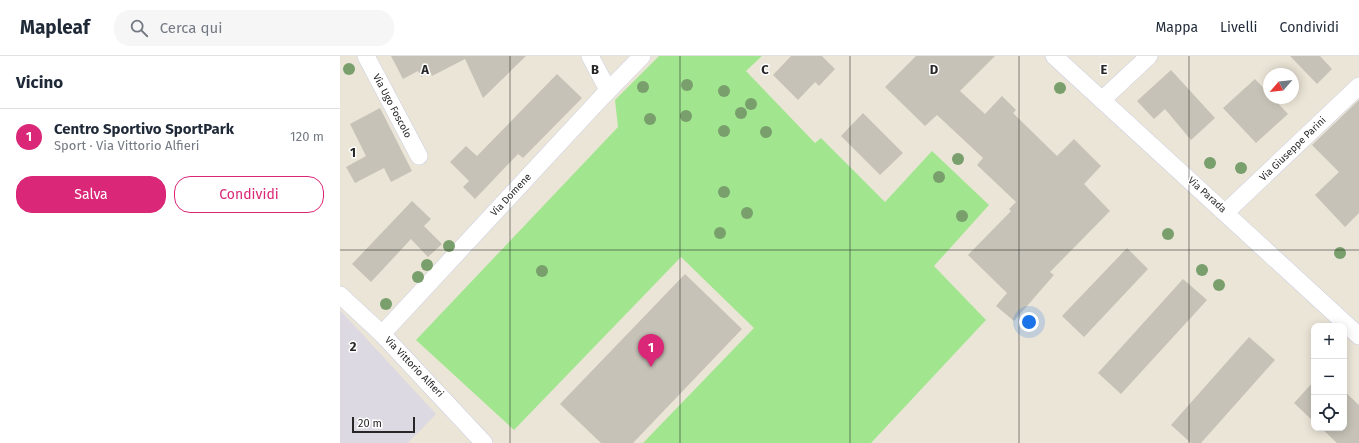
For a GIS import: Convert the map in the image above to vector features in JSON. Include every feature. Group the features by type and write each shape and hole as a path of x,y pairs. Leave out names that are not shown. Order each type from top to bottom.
{"street":[{"name":"Via Ugo Foscolo","path":"366,56 419,156"},
{"path":"590,56 608,90"},
{"name":"Via Domene","path":"382,334 608,90 642,56"},
{"name":"Via Parada","path":"1054,56 1226,212 1359,336"},
{"path":"1102,100 1149,56"},
{"name":"Via Giuseppe Parini","path":"1226,212 1359,86"},
{"name":"Via Vittorio Alfieri","path":"340,295 382,334 484,443"}],"shaded area":[{"path":"340,310 436,414 408,443 340,443"}],"green space":[{"path":"659,56 762,56 746,71 815,143 821,138 885,202 932,151 989,205 934,266 986,320 871,443 643,443 754,328 681,257 514,430 416,340 618,127 615,100"}],"building":[{"path":"391,56 526,56 483,98 465,59 432,76 430,72 421,77 418,71 403,79"},
{"path":"791,56 822,56 835,69 819,86 815,82 798,100 773,75"},
{"path":"916,56 995,56 960,91 985,114 1002,96 1016,110 1013,113 1057,156 1074,139 1101,166 1084,184 1110,211 1050,272 1054,275 1014,321 996,306 1007,293 968,255 1011,211 1009,209 1016,202 977,165 983,158 937,115 925,126 885,87"},
{"path":"1290,56 1320,56 1332,69 1317,84"},
{"path":"1171,70 1215,118 1191,140 1165,109 1154,119 1137,101"},
{"path":"557,74 582,98 523,158 518,154 475,199 463,187 469,181 450,162 466,146 477,156"},
{"path":"1255,79 1263,88 1263,104 1279,104 1288,114 1256,143 1223,108"},
{"path":"1359,100 1359,213 1345,227 1315,195 1339,172 1312,145"},
{"path":"380,108 412,171 391,182 384,168 355,183 346,167 366,156 350,124"},
{"path":"863,113 903,153 880,175 841,136"},
{"path":"412,201 431,219 424,226 442,244 428,257 411,239 371,282 352,264"},
{"path":"1127,248 1148,269 1084,337 1062,316"},
{"path":"685,274 742,329 633,443 601,443 560,404"},
{"path":"1183,279 1207,300 1121,394 1098,373"},
{"path":"1249,337 1275,360 1201,443 1191,443 1171,425"},
{"path":"1311,384 1311,419 1294,403"},
{"path":"1347,394 1359,405 1359,443 1337,443 1324,431 1347,431"}],"place":[{"name":"Centro Sportivo SportPark","path":"651,367"}]}
